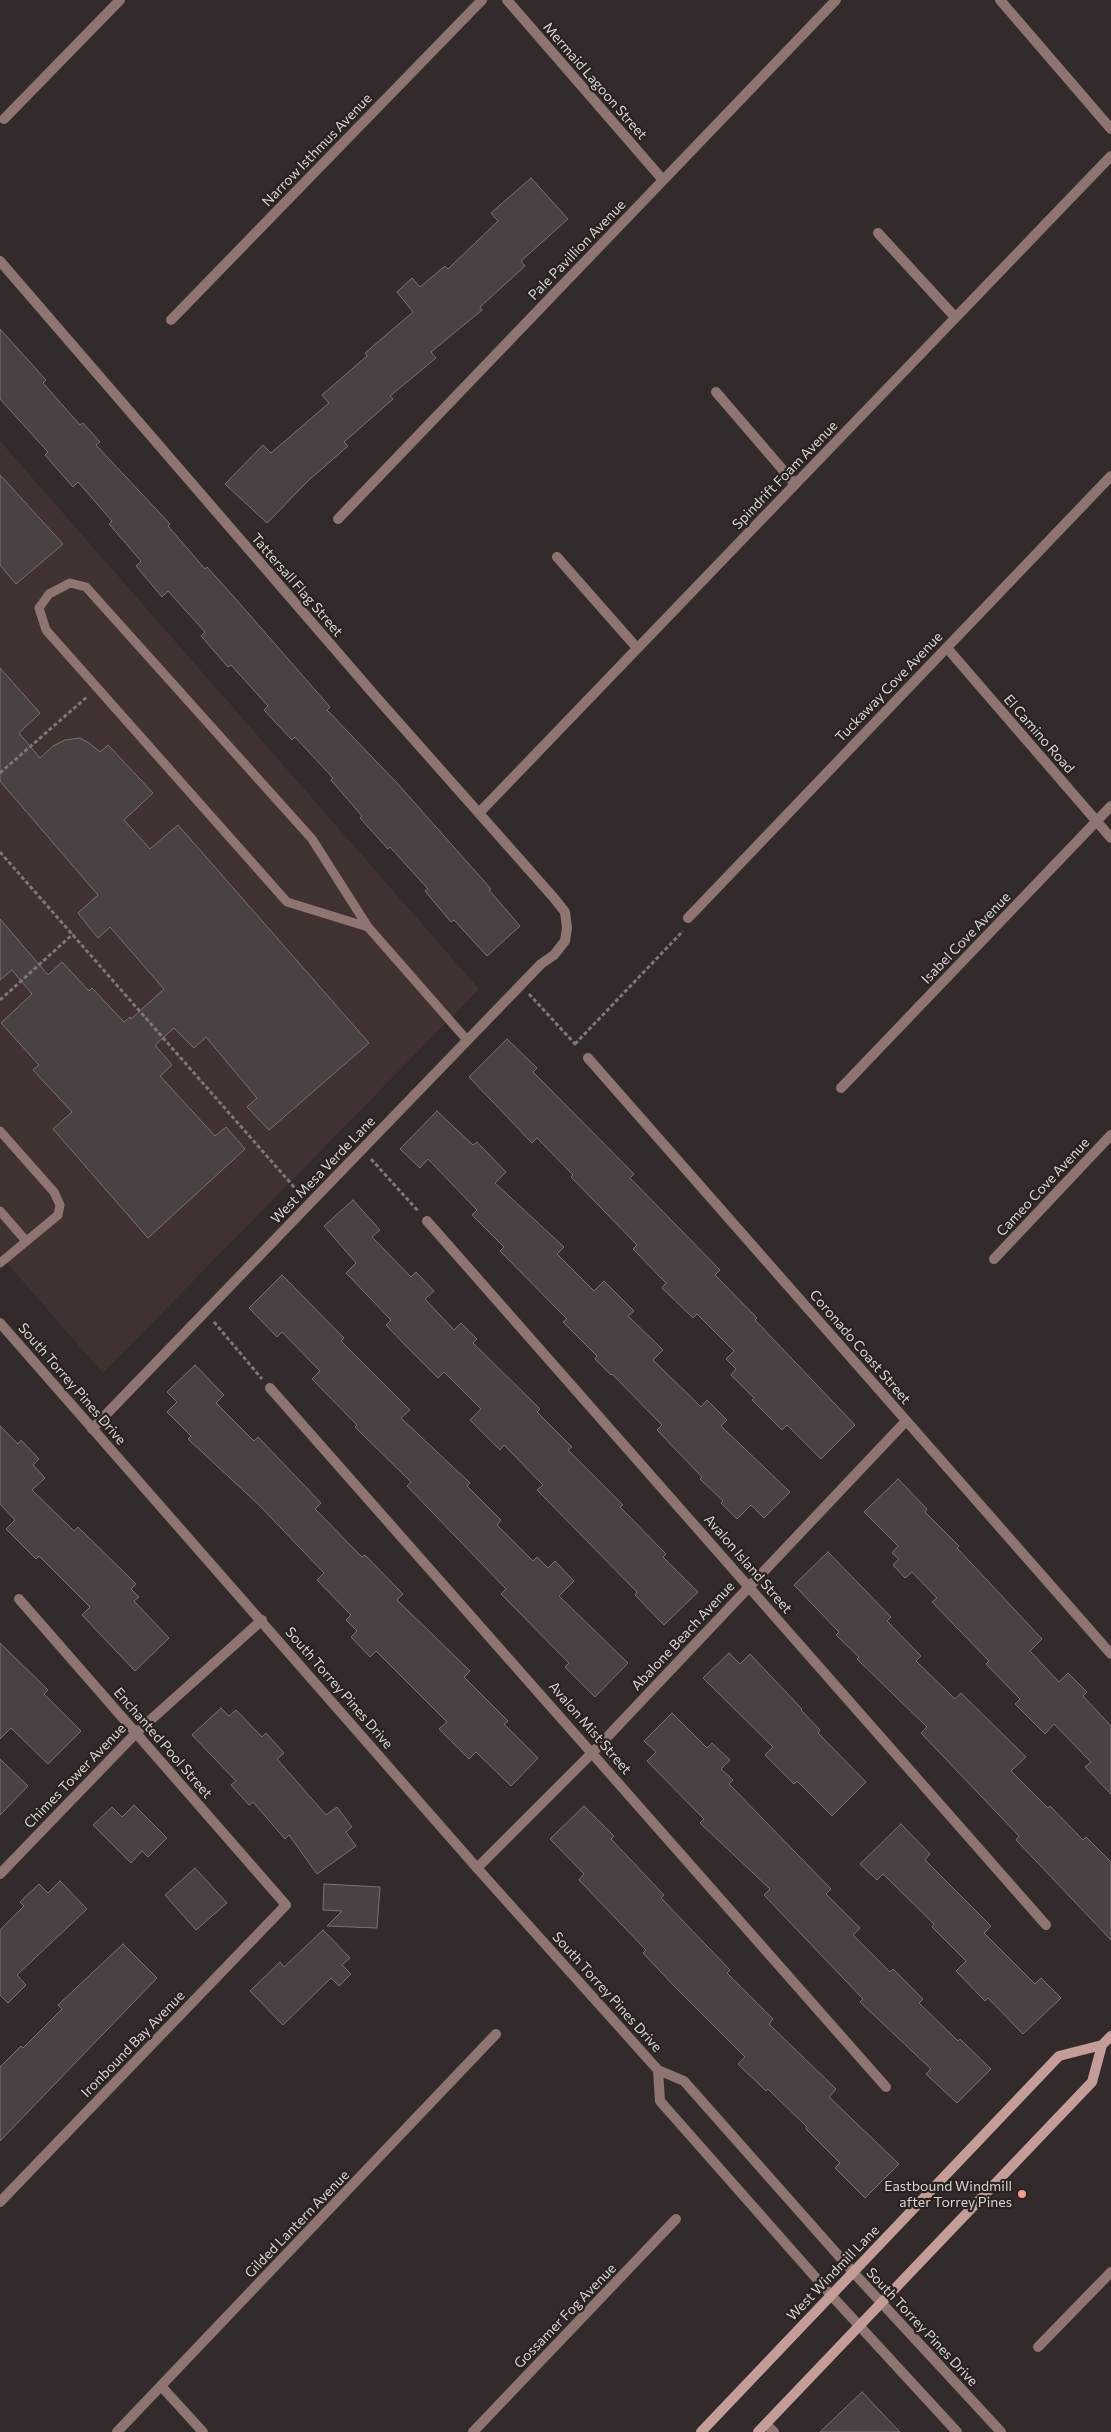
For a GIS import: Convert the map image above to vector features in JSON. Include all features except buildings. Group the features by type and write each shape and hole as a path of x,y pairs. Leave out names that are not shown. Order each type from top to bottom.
{"main road":[{"path":"758,2432 1092,2082 1102,2046 1111,2036"},
{"name":"West Windmill Lane","path":"701,2432 1059,2056 1102,2046"}],"street":[{"path":"4,119 120,0"},
{"name":"Narrow Isthmus Avenue","path":"171,320 482,0"},
{"name":"Mermaid Lagoon Street","path":"507,0 663,180"},
{"name":"Pale Pavillion Avenue","path":"338,519 836,0"},
{"path":"1000,0 1111,129"},
{"name":"Spindrift Foam Avenue","path":"479,813 1111,156"},
{"path":"878,233 955,318"},
{"name":"Tattersall Flag Street","path":"0,261 565,912 567,928"},
{"path":"716,392 796,484"},
{"name":"Tuckaway Cove Avenue","path":"688,918 1111,476"},
{"path":"557,557 638,648"},
{"name":"El Camino Road","path":"947,648 1111,838"},
{"name":"Isabel Cove Avenue","path":"841,1088 1111,806"},
{"name":"West Mesa Verde Lane","path":"92,1429 521,984 541,964 554,955 565,941 567,928"},
{"name":"Coronado Coast Street","path":"588,1058 1111,1654"},
{"name":"Cameo Cove Avenue","path":"994,1259 1111,1134"},
{"name":"Avalon Island Street","path":"427,1222 1046,1925"},
{"name":"South Torrey Pines Drive","path":"0,1322 477,1868 658,2070 684,2081 853,2272 1000,2432"},
{"name":"Avalon Mist Street","path":"270,1388 593,1752 886,2087"},
{"name":"Abalone Beach Avenue","path":"477,1868 593,1752 906,1421"},
{"name":"Enchanted Pool Street","path":"19,1598 286,1905"},
{"name":"Chimes Tower Avenue","path":"0,1874 136,1733 262,1620"},
{"name":"Ironbound Bay Avenue","path":"0,2202 286,1905"},
{"name":"Gilded Lantern Avenue","path":"117,2432 496,2034"},
{"name":"South Torrey Pines Drive","path":"658,2070 660,2101 831,2295 957,2432"},
{"name":"Gossamer Fog Avenue","path":"473,2432 676,2219"},
{"path":"1038,2347 1111,2272"},
{"path":"161,2386 203,2432"},
{"path":"766,2424 774,2432"}],"lane":[{"path":"368,927 288,902 46,630 39,608 49,594 70,583 86,587 312,839 368,927 467,1040"},
{"path":"0,1131 54,1192 60,1205 58,1215 0,1263"},
{"path":"0,1211 26,1241"}],"path":[{"path":"0,773 97,688"},
{"path":"0,852 310,1205"},
{"path":"575,1044 681,935 688,918"},
{"path":"0,1000 73,934"},
{"path":"521,984 588,1058"},
{"path":"363,1149 427,1222"},
{"path":"206,1312 270,1388"}],"shaded area":[{"path":"0,441 479,989 103,1373 0,1255"}],"place":[{"name":"Eastbound Windmill after Torrey Pines","path":"1022,2194"}]}
